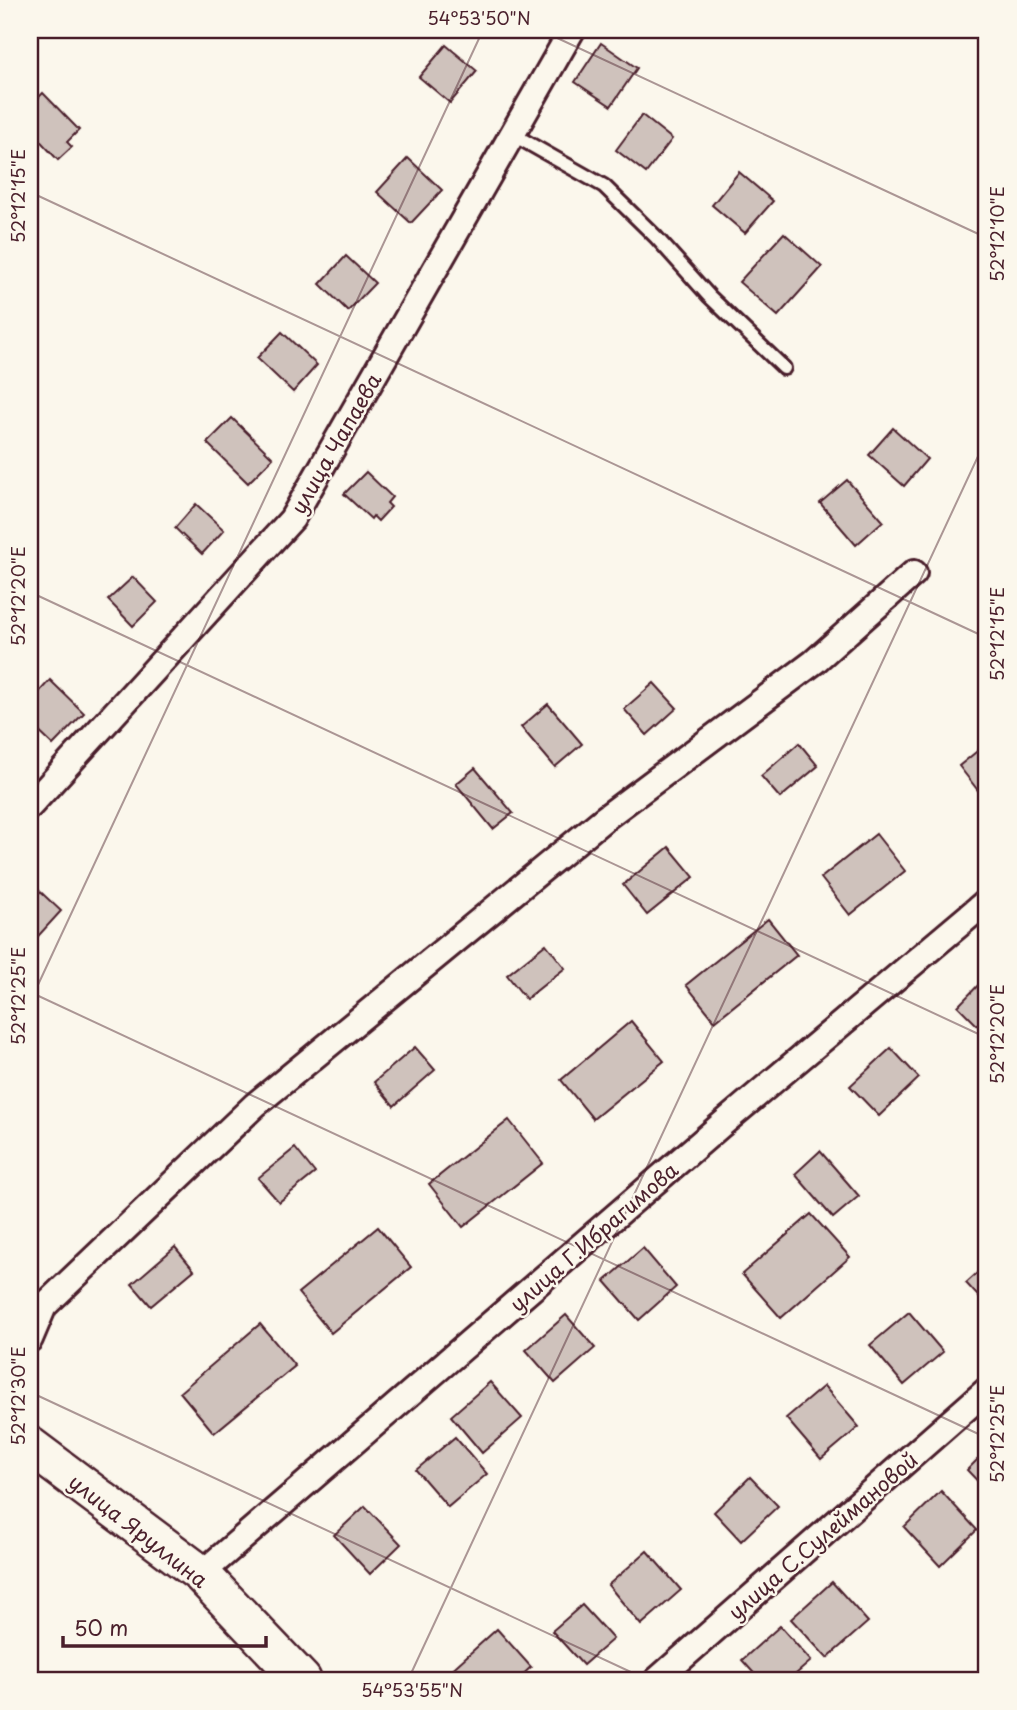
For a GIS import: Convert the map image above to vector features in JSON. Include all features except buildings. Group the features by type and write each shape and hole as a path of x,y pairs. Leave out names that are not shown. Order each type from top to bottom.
{"street":[{"name":"улица Чапаева","path":"30,806 292,519 572,30"},
{"path":"30,1339 44,1306 255,1105 605,818 814,662 914,573"},
{"name":"улица Г.Ибрагимова","path":"201,1574 721,1125 987,901"},
{"name":"улица С.Сулеймановой","path":"657,1680 987,1390"},
{"name":"улица Яруллина","path":"30,1446 201,1574 302,1680"}],"lane":[{"path":"512,134 604,186 656,237 709,296 785,368"}]}
